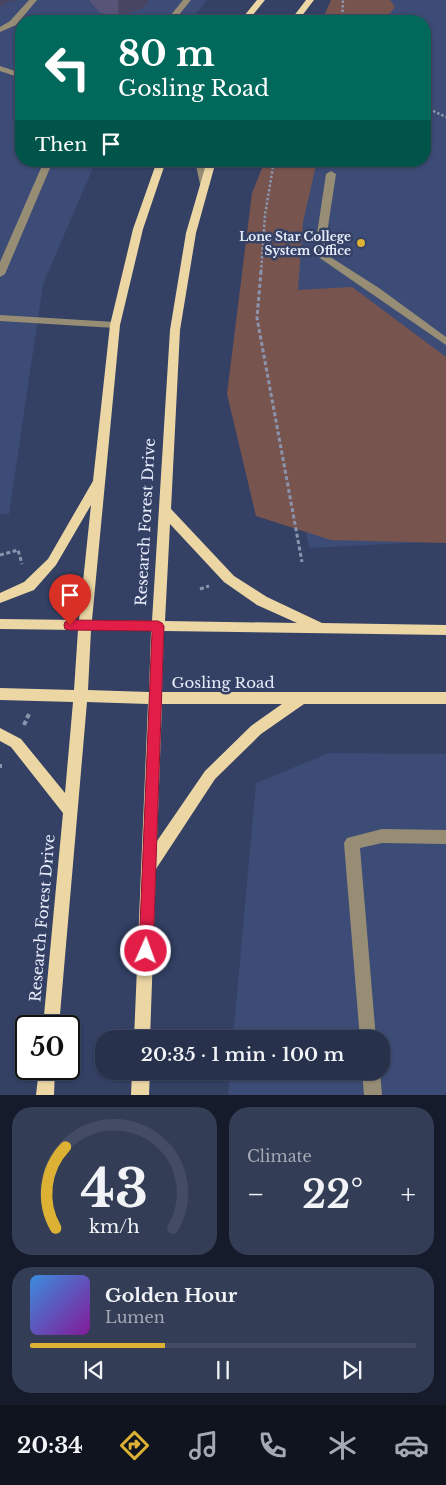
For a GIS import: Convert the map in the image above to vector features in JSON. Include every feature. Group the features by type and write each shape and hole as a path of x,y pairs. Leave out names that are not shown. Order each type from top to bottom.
{"main road":[{"path":"249,15 261,0"},
{"path":"299,15 310,0"},
{"name":"Research Forest Drive","path":"52,1015 81,695 85,625 115,325 138,229 160,167"},
{"name":"Research Forest Drive","path":"142,1030 158,626 175,330 191,233 210,167"},
{"path":"0,598 28,586 52,562 100,479"},
{"path":"165,511 229,579 262,601 321,629"},
{"path":"0,624 446,630"},
{"name":"Gosling Road","path":"0,694 156,698 446,698"},
{"path":"150,865 210,775 256,730 301,698"},
{"path":"0,734 16,743 70,811"},
{"path":"45,1095 46,1080"},
{"path":"140,1095 141,1080"}],"lane":[{"path":"23,15 34,0"},
{"path":"175,15 185,3"},
{"path":"0,30 15,23"},
{"path":"0,68 15,74"},
{"path":"0,274 46,167"},
{"path":"201,167 206,184"},
{"path":"331,174 319,254 375,290 446,342"},
{"path":"0,318 115,325"},
{"path":"367,1030 352,843 382,836 446,838"},
{"path":"372,1080 373,1095"}],"path":[{"path":"342,15 343,0"},
{"path":"431,110 446,117"},
{"path":"273,167 265,215 257,318 302,562"},
{"path":"24,725 30,712"}],"shaded area":[{"path":"0,0 207,0 195,15 15,15 15,167 93,167 43,284 9,514 0,514"},
{"path":"331,0 390,0 395,7 389,15 325,15"},
{"name":"Lone Star College System Office","path":"367,0 446,0 446,541 309,548 267,324 282,167 431,167 431,15 358,15"},
{"name":"Lone Star College System Office","path":"263,167 316,167 303,222 298,290 352,287 446,357 446,543 331,540 256,516 227,394 252,193"},
{"path":"329,753 446,754 446,1095 228,1095 230,1080 390,1080 390,1030 234,1030 256,783"}],"place":[{"name":"Lone Star College System Office","path":"361,243"}],"route":[{"path":"70,625 158,626 146,951"}]}
